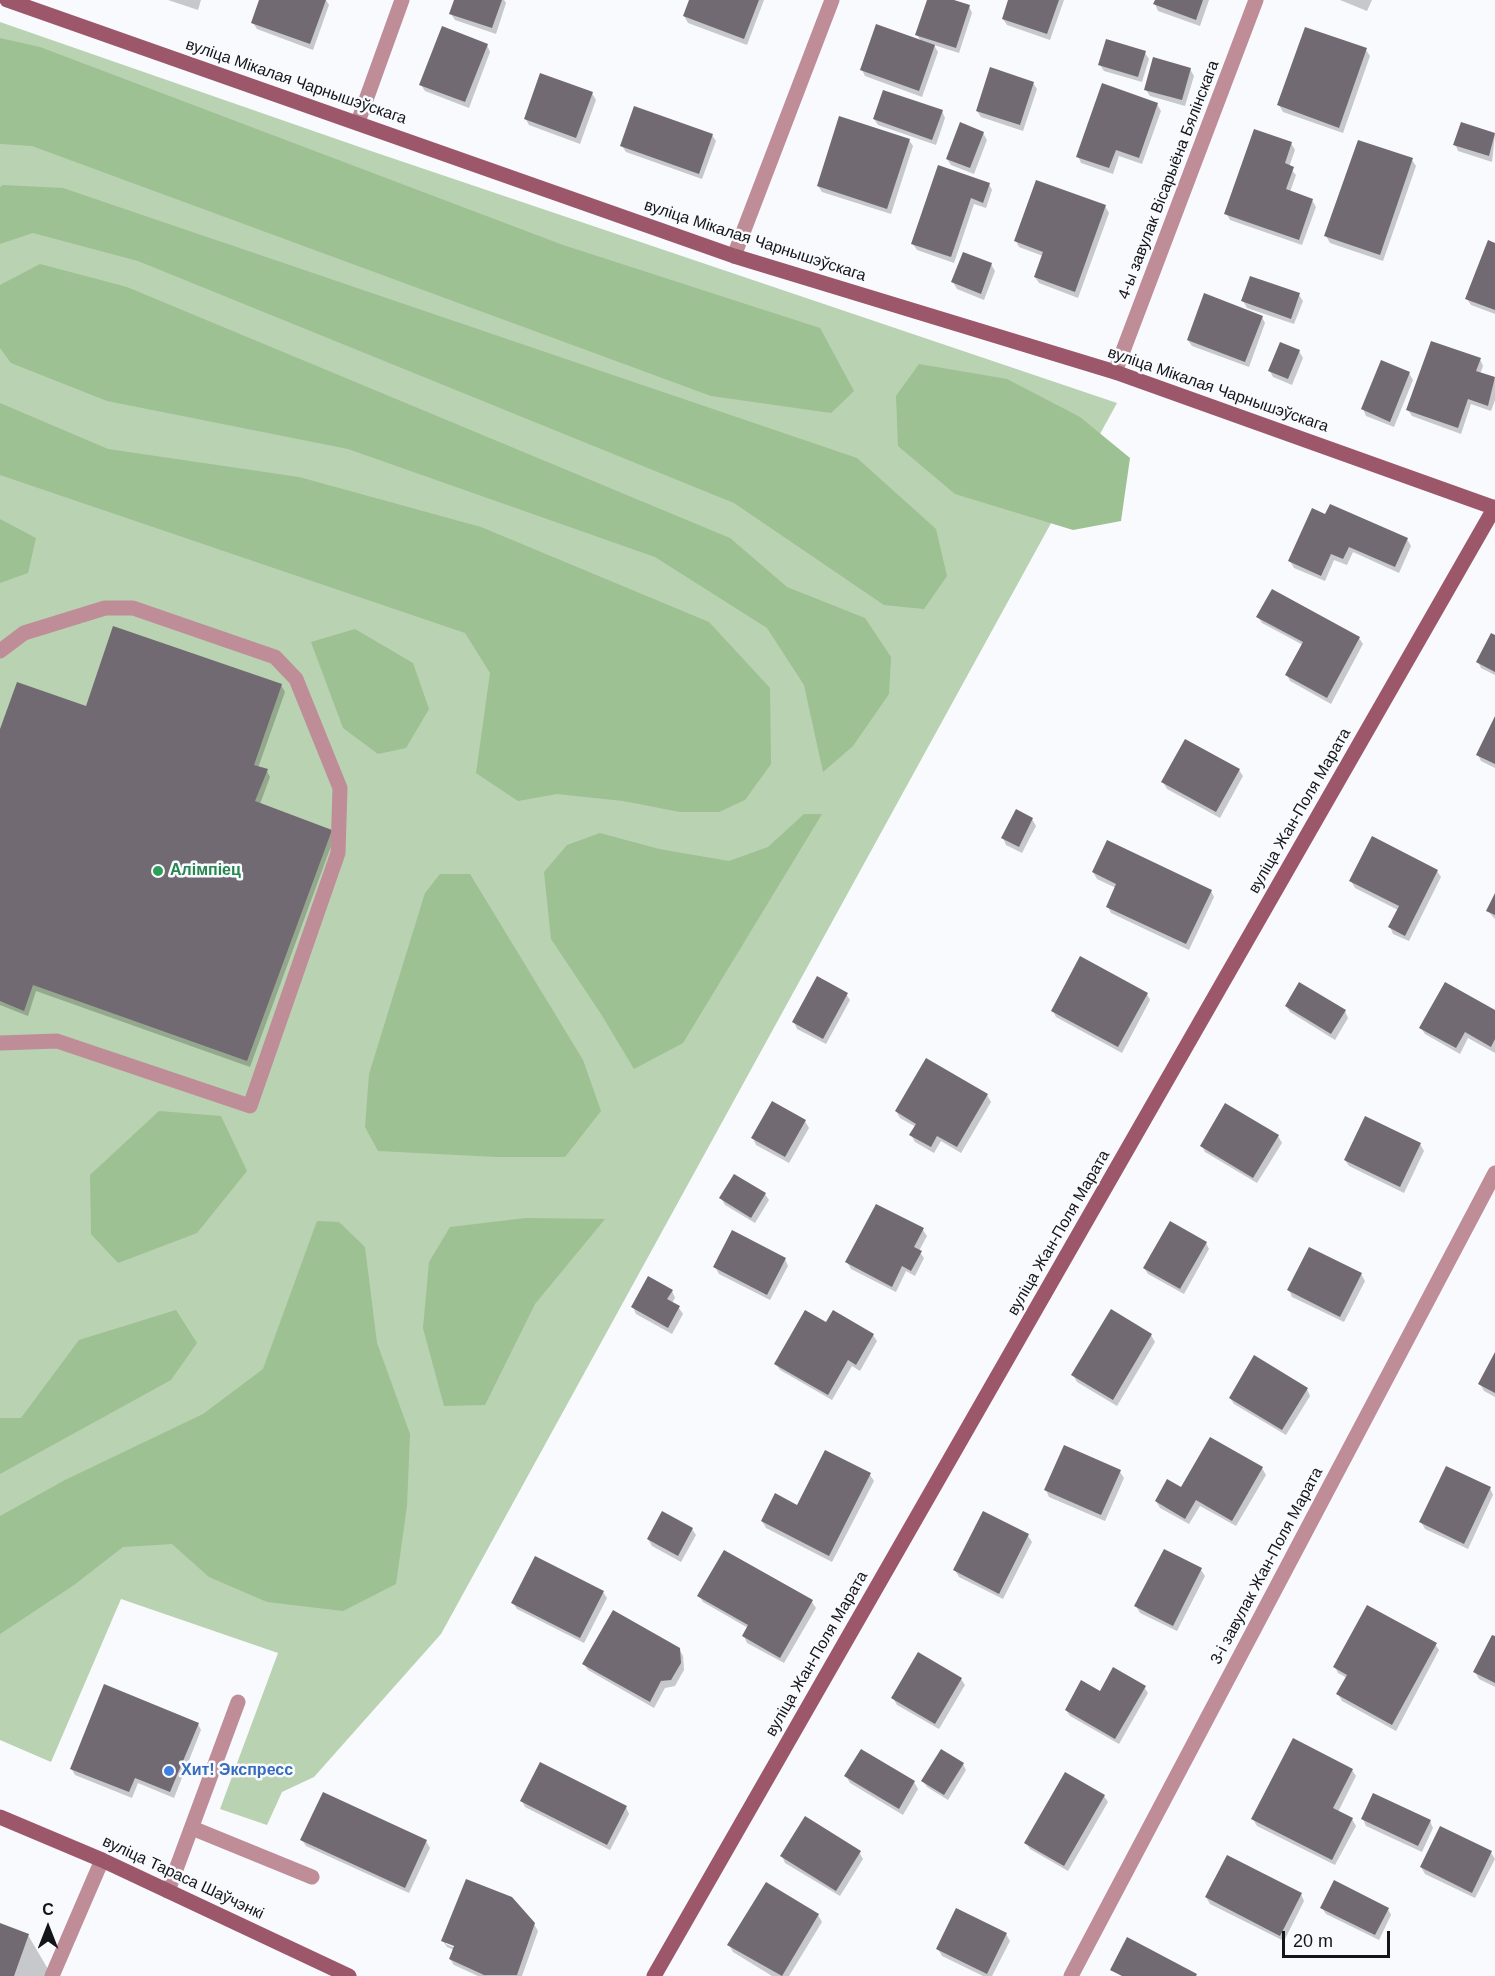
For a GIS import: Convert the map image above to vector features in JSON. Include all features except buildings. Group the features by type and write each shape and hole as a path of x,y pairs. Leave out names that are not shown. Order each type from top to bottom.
{"street":[{"name":"вуліца Мікалая Чарнышэўскага","path":"7,0 734,256 1115,372 1495,508"},
{"path":"358,122 402,0"},
{"path":"734,256 832,0"},
{"name":"4-ы завулак Вісарыёна Бялінскага","path":"1115,372 1257,0"},
{"name":"вуліца Жан-Поля Марата","path":"654,1976 1495,508"},
{"path":"0,651 24,633 105,608 133,608 275,657 296,679 340,788 338,853 250,1106 57,1041 0,1043"},
{"name":"3-і завулак Жан-Поля Марата","path":"1071,1976 1495,1173"},
{"path":"168,1891 238,1702"},
{"name":"вуліца Тараса Шаўчэнкі","path":"0,1816 102,1860 349,1976"},
{"path":"192,1828 312,1877"},
{"path":"52,1976 102,1860"}],"green space":[{"path":"0,22 371,151 1117,403 441,1634 314,1777 282,1792 267,1825 220,1809 278,1653 121,1599 51,1762 0,1740"},
{"path":"0,38 40,47 563,245 820,328 854,391 831,413 711,396 32,146 0,144"},
{"path":"3,185 63,188 857,458 936,529 947,576 924,609 884,605 734,503 138,261 33,233 0,244 0,187"},
{"path":"40,264 127,287 730,538 787,587 865,618 891,657 889,694 853,746 823,772 804,685 767,628 655,557 348,449 107,401 11,363 0,348 0,285"},
{"path":"919,364 1007,379 1080,417 1130,458 1121,521 1073,530 955,494 898,446 896,396"},
{"path":"0,403 108,449 299,477 481,527 709,622 770,688 771,764 745,800 719,812 680,812 623,801 557,794 518,801 476,773 490,673 465,633 0,475"},
{"path":"0,519 36,538 28,573 0,583"},
{"path":"355,629 413,663 429,709 406,748 378,754 343,728 311,642"},
{"path":"804,814 822,814 683,1043 634,1069 551,939 544,872 567,845 600,833 659,849 729,861 768,847"},
{"path":"440,874 470,874 583,1060 601,1111 565,1157 497,1157 378,1151 365,1127 369,1074 425,893"},
{"path":"159,1111 221,1116 247,1171 197,1233 118,1263 91,1234 90,1175"},
{"path":"526,1218 605,1219 535,1304 485,1405 444,1406 423,1328 429,1262 450,1227"},
{"path":"317,1221 339,1222 365,1247 377,1343 410,1434 407,1506 396,1584 343,1611 267,1602 209,1577 172,1544 123,1547 74,1585 0,1634 0,1516 65,1480 203,1414 263,1369"},
{"path":"176,1310 197,1343 171,1380 0,1474 0,1418 21,1418 79,1340"}],"place":[{"name":"Алімпіец","path":"158,871"},
{"name":"Хит! Экспресс","path":"169,1771"}]}
